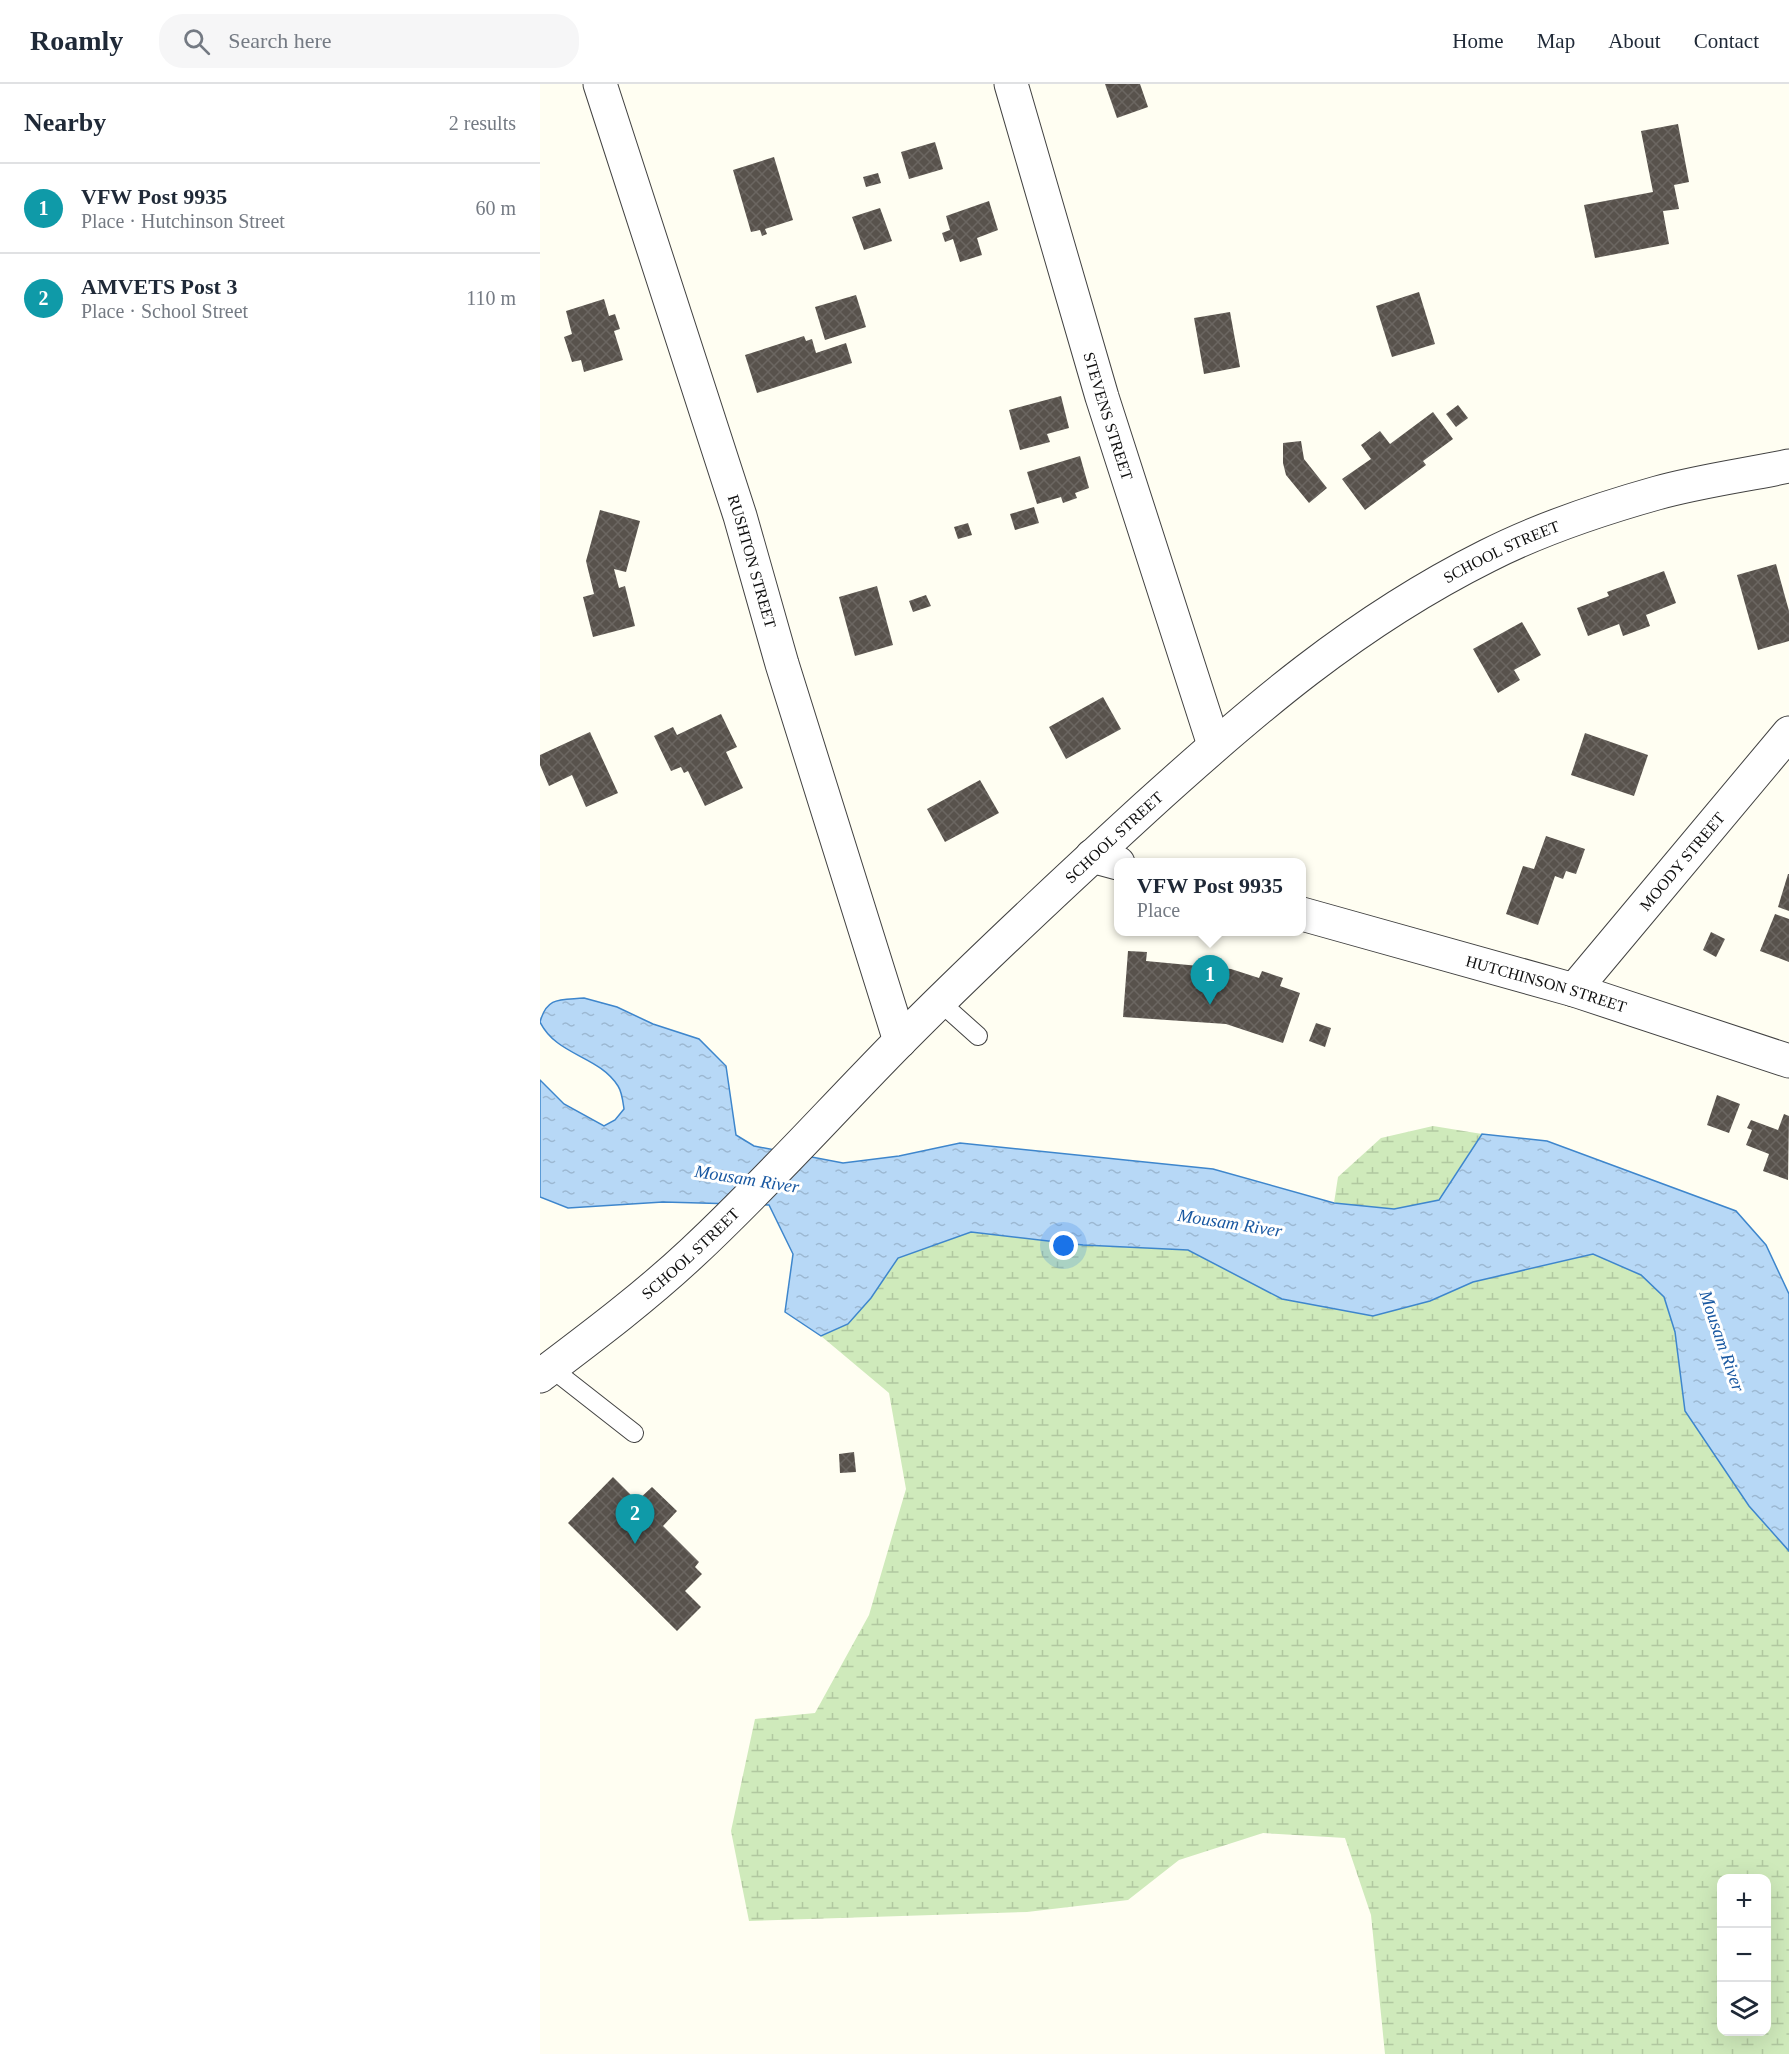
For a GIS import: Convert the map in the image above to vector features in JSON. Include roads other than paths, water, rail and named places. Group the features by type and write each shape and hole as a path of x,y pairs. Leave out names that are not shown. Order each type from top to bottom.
{"street":[{"name":"RUSHTON STREET","path":"600,84 740,516 782,664 900,1041"},
{"name":"STEVENS STREET","path":"1011,84 1102,397 1214,745"},
{"name":"SCHOOL STREET","path":"545,1372 618,1318 694,1251 940,1002 1105,860 1214,745 1293,679 1353,634 1421,590 1490,554 1570,522 1660,492 1789,466"},
{"name":"MOODY STREET","path":"1574,990 1789,733"},
{"name":"HUTCHINSON STREET","path":"1306,915 1574,990 1789,1061"}],"lane":[{"path":"940,1002 978,1036"},
{"path":"545,1372 634,1433"}],"water":[{"name":"Mousam River","path":"584,998 617,1007 653,1024 699,1039 726,1066 736,1135 754,1146 843,1163 899,1156 960,1143 1213,1169 1334,1203 1394,1209 1439,1200 1482,1134 1547,1141 1736,1211 1766,1245 1789,1294 1789,1551 1749,1506 1685,1411 1675,1332 1664,1297 1641,1275 1593,1254 1473,1282 1430,1301 1373,1316 1282,1299 1188,1250 1083,1245 971,1232 898,1258 871,1298 848,1324 821,1336 785,1312 793,1254 769,1205 663,1202 568,1208 540,1197 540,1080 564,1104 604,1126 615,1120 624,1109 619,1088 610,1076 557,1042 540,1022 547,1008 556,1001"}],"place":[{"name":"VFW Post 9935","path":"1210,1005"},
{"name":"AMVETS Post 3","path":"635,1544"}]}
